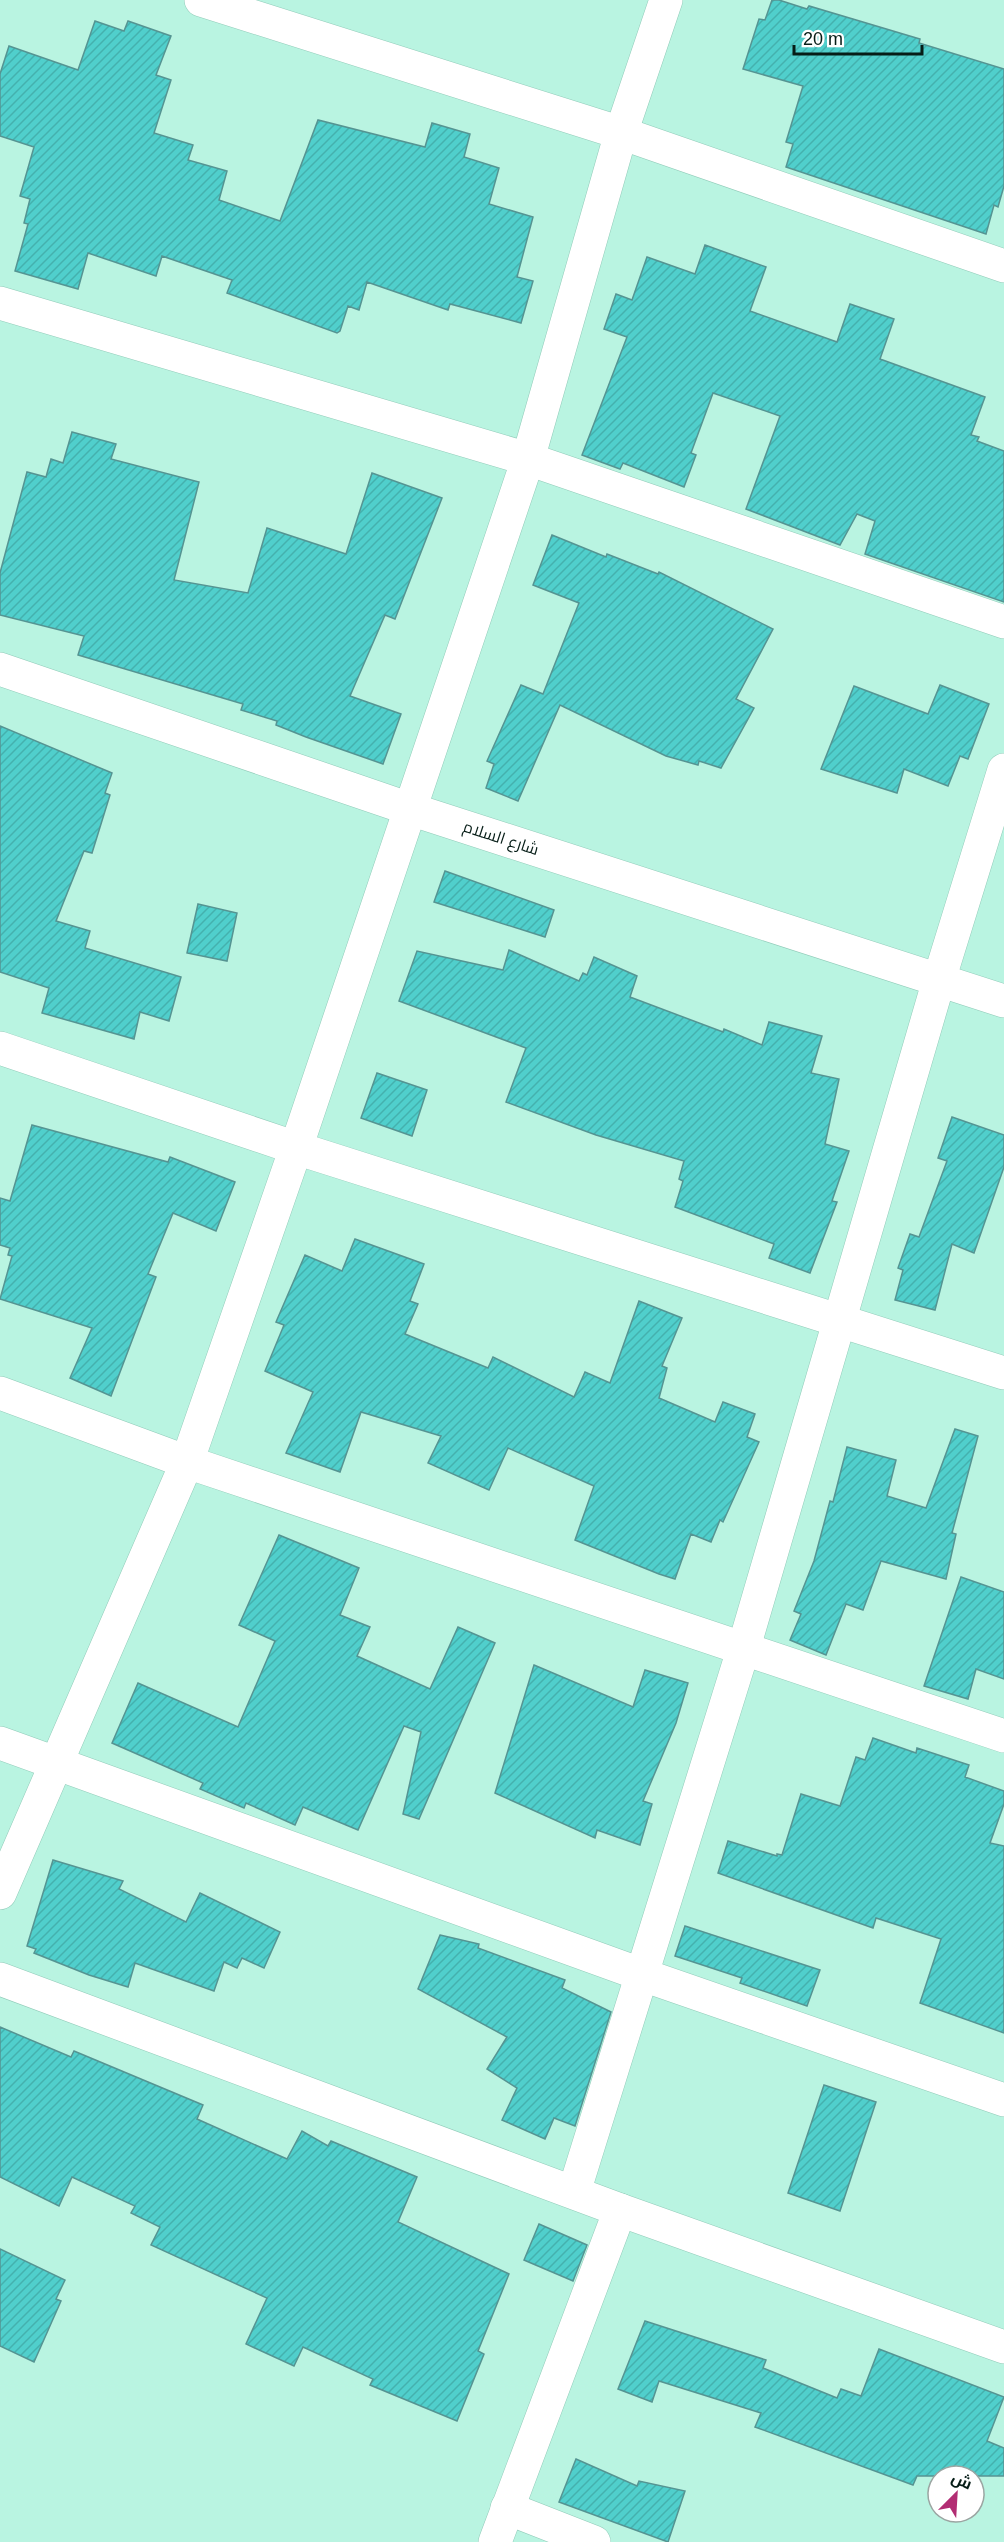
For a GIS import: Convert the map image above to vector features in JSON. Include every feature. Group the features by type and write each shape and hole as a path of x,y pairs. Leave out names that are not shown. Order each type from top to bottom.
{"street":[{"path":"201,0 621,133 1004,266"},
{"path":"0,1893 187,1462 296,1148 528,459 621,133 666,0"},
{"path":"0,303 528,459 1004,622"},
{"name":"شارع السلام","path":"0,669 410,809 1004,1000"},
{"path":"574,2192 744,1647 939,980 1004,770"},
{"path":"0,1048 296,1148 1004,1373"},
{"path":"0,1393 187,1462 1004,1736"},
{"path":"0,1743 643,1975 1004,2100"},
{"path":"0,1979 620,2210 1004,2347"},
{"path":"495,2542 620,2210"},
{"path":"507,2508 594,2542"}],"building":[{"path":"772,0 807,9 809,6 920,39 919,43 1004,69 1004,186 998,207 994,205 986,234 786,167 793,144 786,142 803,86 743,69 759,19 765,20"},
{"path":"95,21 124,31 128,21 171,36 156,75 171,80 154,133 193,145 188,160 227,171 219,200 280,221 318,120 425,147 432,123 470,134 464,157 499,168 489,204 533,217 517,277 533,281 521,323 450,304 448,310 367,282 359,310 348,306 340,331 337,333 227,293 232,280 162,256 156,276 88,253 78,289 15,271 28,224 24,223 30,199 20,196 34,147 0,136 0,74 9,46 78,70"},
{"path":"705,245 766,267 750,311 837,342 850,304 894,319 880,359 985,397 971,435 979,437 977,441 1004,451 1004,602 865,554 875,521 857,514 840,545 746,509 780,416 713,393 691,453 696,455 684,487 623,463 620,469 582,455 627,337 604,329 616,294 632,300 647,257 695,274"},
{"path":"72,432 116,444 111,459 199,482 174,580 248,593 267,528 346,554 372,473 442,498 395,619 385,615 350,696 401,714 383,764 276,725 277,721 241,710 243,704 78,655 84,636 0,615 0,573 27,472 46,477 51,459 63,463"},
{"path":"552,535 606,557 607,554 658,574 659,572 773,629 736,699 754,708 721,768 699,761 698,765 666,756 560,705 518,801 486,788 494,764 487,761 521,685 543,694 579,603 533,585"},
{"path":"940,685 989,704 968,759 960,756 948,786 904,769 897,793 821,769 854,686 928,714"},
{"path":"0,726 112,773 105,793 110,795 92,853 84,851 56,921 90,931 85,948 181,977 169,1021 140,1012 134,1039 42,1013 49,988 0,972"},
{"path":"445,871 554,910 545,937 434,902"},
{"path":"198,904 237,913 227,961 187,953"},
{"path":"509,950 579,981 583,973 587,975 594,957 637,976 630,997 723,1032 724,1029 762,1045 769,1022 822,1036 811,1073 839,1079 825,1144 849,1151 832,1201 837,1202 810,1273 769,1258 774,1244 675,1207 683,1181 679,1179 684,1161 596,1135 506,1102 526,1048 399,1001 417,951 503,970"},
{"path":"377,1073 427,1090 412,1136 361,1118"},
{"path":"952,1117 1004,1135 1004,1167 974,1253 952,1244 935,1310 895,1300 903,1270 898,1268 910,1234 919,1237 947,1161 938,1158"},
{"path":"32,1125 168,1162 170,1157 235,1182 216,1231 173,1213 148,1274 156,1277 111,1396 70,1378 92,1328 0,1299 12,1256 8,1255 10,1248 0,1245 0,1198 10,1201"},
{"path":"355,1239 424,1264 410,1301 418,1304 405,1334 488,1368 493,1357 574,1397 585,1372 610,1383 639,1301 682,1318 662,1366 667,1368 659,1398 715,1422 723,1402 755,1414 747,1437 759,1442 723,1522 720,1520 711,1542 691,1534 675,1579 659,1574 575,1540 594,1486 508,1448 489,1490 428,1463 441,1436 361,1412 340,1472 286,1453 313,1392 265,1371 284,1325 276,1322 305,1255 342,1271"},
{"path":"955,1429 978,1436 952,1533 956,1534 946,1579 881,1561 863,1610 846,1604 826,1655 790,1640 801,1614 794,1611 814,1561 830,1501 833,1502 847,1447 896,1460 887,1496 926,1508"},
{"path":"279,1535 359,1568 340,1615 370,1627 357,1656 430,1689 458,1627 495,1643 419,1819 403,1814 421,1732 404,1726 358,1830 303,1807 295,1825 246,1803 244,1808 200,1789 203,1783 112,1743 138,1683 238,1727 275,1641 239,1625"},
{"path":"961,1577 1004,1592 1004,1679 976,1669 968,1699 924,1686"},
{"path":"534,1665 633,1707 645,1670 688,1683 676,1723 643,1801 652,1804 640,1845 597,1830 595,1838 495,1793"},
{"path":"873,1738 916,1753 917,1748 969,1765 965,1777 1004,1791 1004,1804 990,1843 1004,1846 1004,2033 920,2003 941,1939 876,1918 873,1928 718,1873 728,1841 777,1856 777,1854 782,1855 801,1794 840,1806 856,1757 865,1760"},
{"path":"53,1860 123,1881 119,1889 186,1922 200,1893 280,1932 264,1968 242,1958 237,1968 224,1962 214,1991 135,1963 128,1987 89,1975 34,1953 36,1949 27,1946"},
{"path":"685,1926 820,1970 807,2006 740,1983 742,1978 675,1956"},
{"path":"440,1935 479,1944 478,1948 565,1980 562,1988 611,2012 575,2126 554,2118 545,2139 502,2120 517,2088 487,2069 507,2037 418,1989"},
{"path":"0,2027 71,2057 74,2051 203,2105 197,2119 287,2159 302,2131 328,2146 331,2141 417,2177 398,2222 509,2274 478,2351 484,2354 457,2421 370,2385 373,2379 303,2347 294,2366 246,2344 267,2298 151,2245 160,2227 131,2213 135,2206 72,2177 59,2206 0,2177"},
{"path":"824,2085 876,2102 840,2211 788,2193"},
{"path":"539,2224 587,2245 573,2281 524,2260"},
{"path":"0,2249 65,2280 56,2299 61,2301 34,2362 0,2346"},
{"path":"645,2321 766,2360 763,2368 837,2398 841,2389 861,2396 879,2349 1004,2397 987,2441 1004,2448 1004,2476 986,2476 986,2464 926,2464 926,2476 917,2476 913,2485 755,2427 761,2413 659,2381 652,2402 618,2389"},
{"path":"576,2459 637,2486 639,2481 685,2491 668,2542 559,2502"}]}
